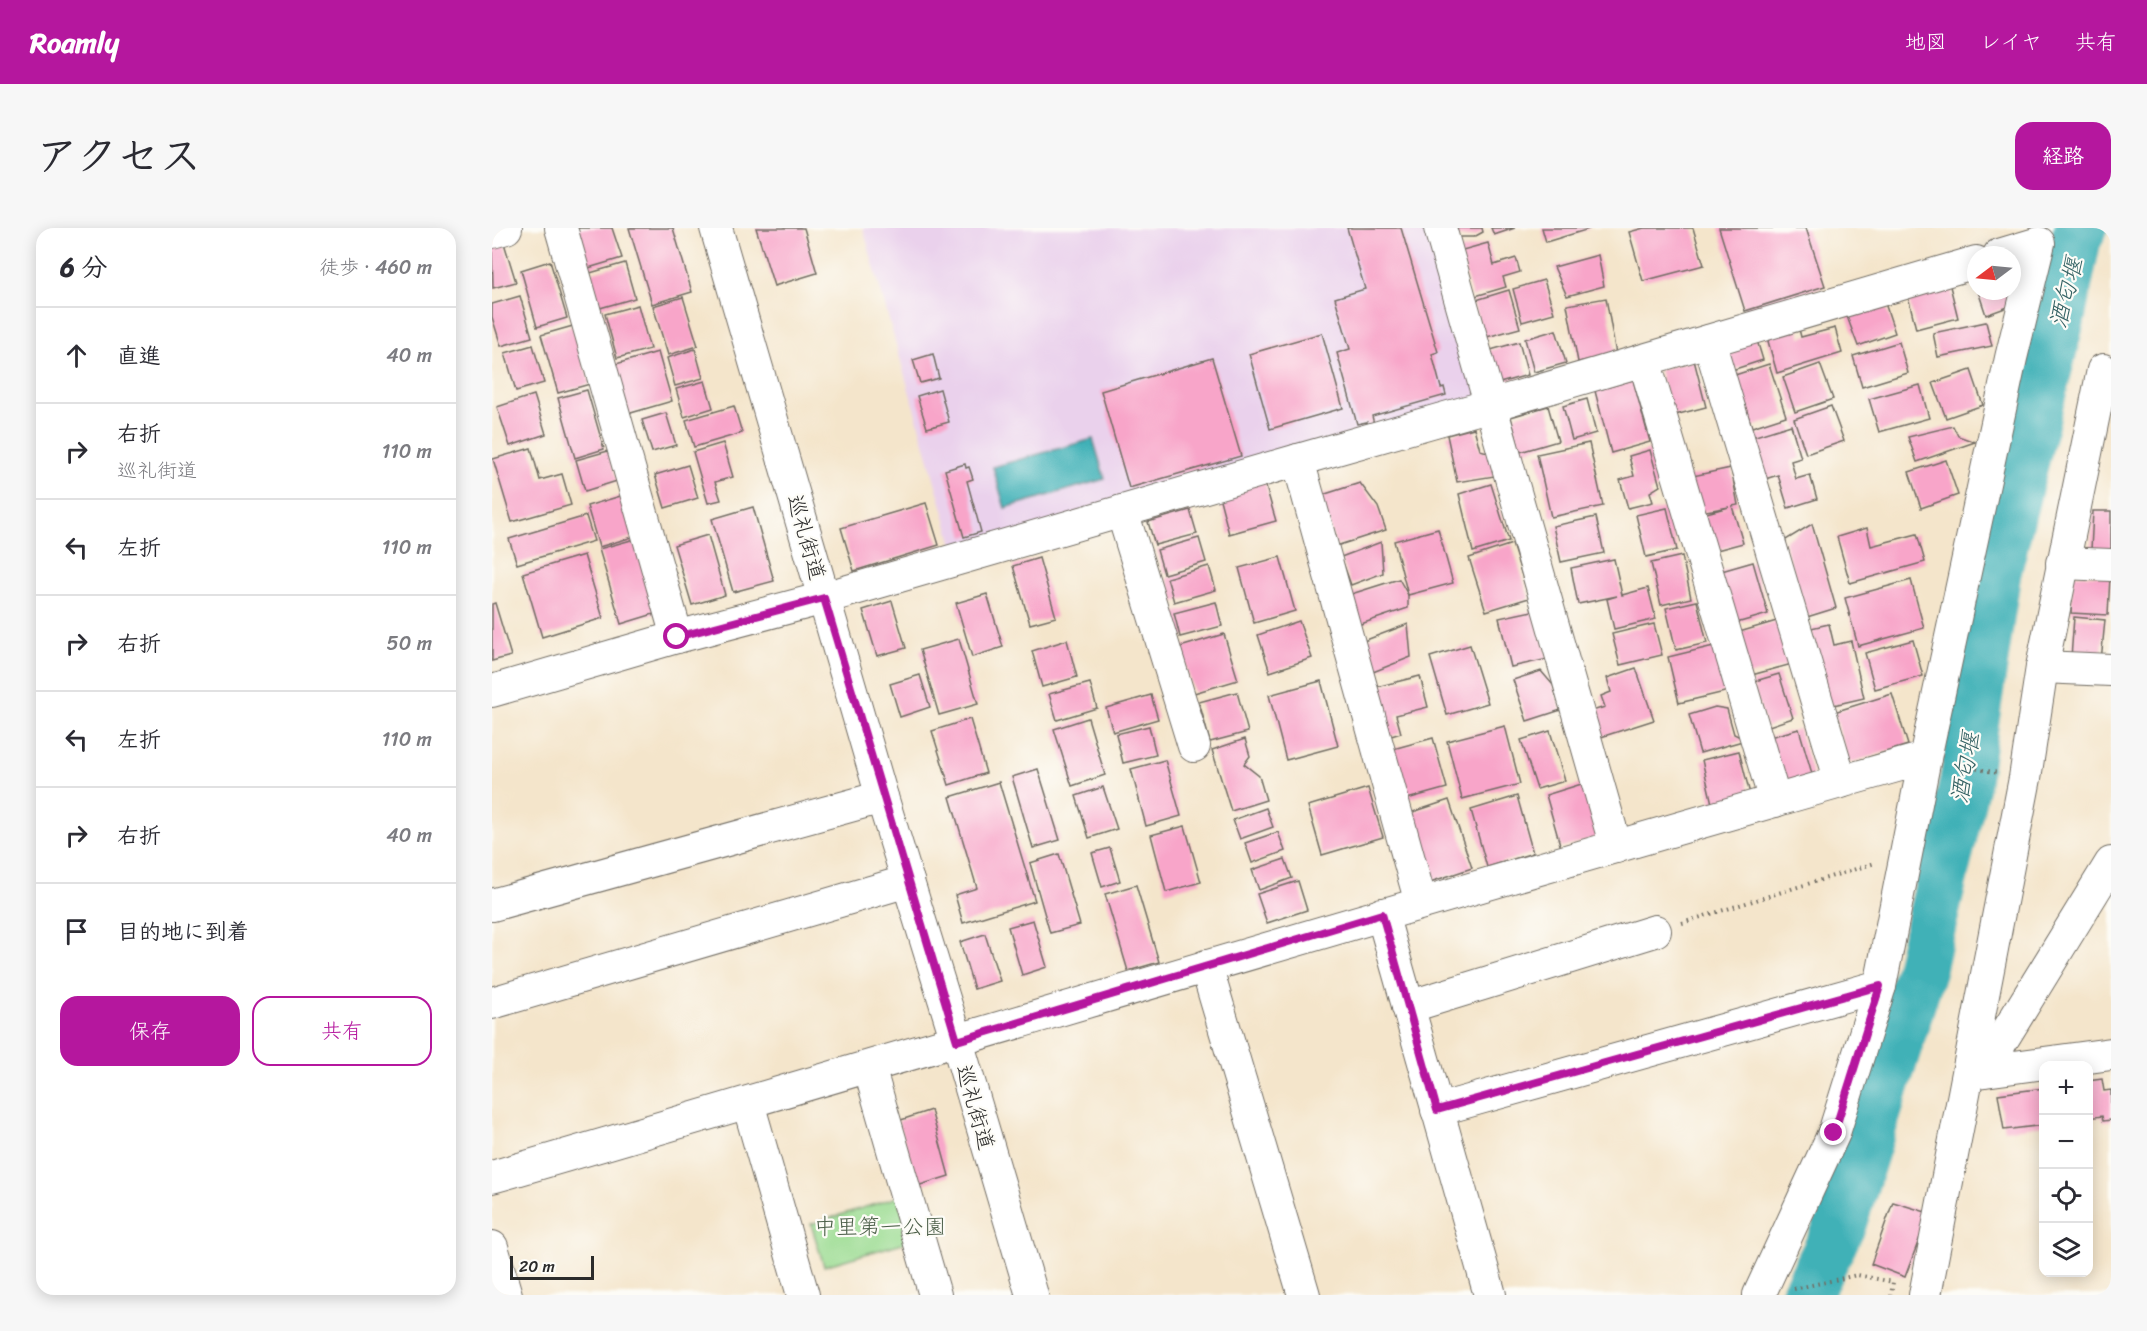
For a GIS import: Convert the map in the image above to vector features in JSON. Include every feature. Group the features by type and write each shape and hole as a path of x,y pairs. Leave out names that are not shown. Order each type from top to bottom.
{"street":[{"path":"492,232 506,228"},
{"path":"561,228 677,637"},
{"name":"巡礼街道","path":"716,228 882,797 1032,1295"},
{"path":"1440,228 1616,847"},
{"path":"1759,1295 1834,1133 1880,986 1925,758 2011,358 2039,243 2021,248"},
{"path":"492,691 677,637 824,598 1967,265"},
{"path":"1709,341 1841,782"},
{"path":"1644,360 1775,801"},
{"path":"1925,1295 1976,1072 2042,667 2103,370"},
{"path":"1298,460 1421,903"},
{"path":"1122,511 1194,746"},
{"path":"2062,563 2111,565"},
{"path":"2042,667 2111,670"},
{"path":"492,1177 1382,914 1925,758"},
{"path":"492,905 882,797"},
{"path":"1976,1072 2111,863"},
{"path":"492,1003 908,881"},
{"path":"1382,914 1490,1295"},
{"path":"1408,1007 1655,931"},
{"path":"1206,966 1304,1295"},
{"path":"1437,1110 1880,986"},
{"path":"1976,1072 2111,1054"},
{"path":"868,1067 935,1295"},
{"path":"748,1103 803,1295"},
{"path":"492,1248 506,1295"}],"path":[{"path":"1925,758 2025,778"},
{"path":"1655,931 1906,854"},
{"path":"1790,1290 1857,1275 1893,1282 1891,1295"}],"shaded area":[{"path":"863,228 1429,228 1479,397 955,552"}],"green space":[{"name":"中里第一公園","path":"901,1196 913,1240 824,1266 811,1224"}],"water":[{"path":"1093,439 1105,479 1005,508 993,467"}],"building":[{"path":"572,228 612,228 622,258 585,269"},
{"path":"629,228 673,228 692,292 652,304"},
{"path":"756,228 804,228 817,273 774,286"},
{"path":"1347,228 1401,228 1438,352 1432,354 1441,388 1444,387 1446,395 1372,416 1374,424 1368,426 1367,422 1357,424 1337,353 1350,349 1335,298 1365,289"},
{"path":"1453,228 1482,228 1483,232 1474,237 1456,237"},
{"path":"1491,228 1515,228 1494,235"},
{"path":"1542,228 1589,228 1589,229 1546,242"},
{"path":"1644,228 1693,228 1704,265 1643,281 1629,232"},
{"path":"1719,228 1806,228 1825,286 1745,311"},
{"path":"504,243 516,282 493,288 492,246"},
{"path":"1488,243 1494,265 1516,258 1520,272 1503,277 1506,287 1472,297 1459,251"},
{"path":"1598,255 1604,286 1567,296 1554,267"},
{"path":"550,261 567,318 537,327 521,270"},
{"path":"625,263 635,298 600,308 590,273"},
{"path":"1544,280 1554,313 1522,322 1513,289"},
{"path":"1949,282 1958,318 1916,329 1907,292"},
{"path":"1509,290 1520,328 1483,338 1473,301"},
{"path":"520,296 532,337 501,346 492,317 492,304"},
{"path":"683,297 698,346 668,355 653,306"},
{"path":"1883,297 1895,333 1858,346 1845,311"},
{"path":"1606,298 1616,354 1578,362 1567,305"},
{"path":"1981,300 2014,300 2016,304 1986,315"},
{"path":"638,305 650,349 617,358 605,314"},
{"path":"1986,322 1992,346 1938,357 1933,333"},
{"path":"1798,325 1801,337 1835,328 1842,353 1777,373 1766,334"},
{"path":"573,326 590,384 558,393 541,335"},
{"path":"1556,330 1566,363 1534,372 1525,339"},
{"path":"1322,333 1343,408 1270,429 1249,354"},
{"path":"1756,337 1763,360 1729,371 1721,348"},
{"path":"1519,342 1528,375 1496,384 1487,351"},
{"path":"1899,342 1908,373 1862,387 1853,356"},
{"path":"533,345 544,383 516,391 505,353"},
{"path":"695,349 703,378 675,386 667,358"},
{"path":"658,352 672,401 624,415 609,366"},
{"path":"933,354 939,378 920,383 913,360"},
{"path":"1212,358 1241,456 1129,488 1101,391"},
{"path":"1694,360 1706,407 1671,416 1659,370"},
{"path":"1769,364 1786,416 1752,427 1735,375"},
{"path":"1820,364 1833,399 1795,412 1783,377"},
{"path":"1971,370 1983,405 1946,418 1933,383"},
{"path":"1633,380 1650,442 1611,453 1595,391"},
{"path":"705,381 713,408 684,417 676,389"},
{"path":"1920,385 1929,418 1879,432 1869,399"},
{"path":"940,389 949,422 927,428 917,396"},
{"path":"587,390 604,449 575,458 558,398"},
{"path":"534,395 546,434 510,446 497,407"},
{"path":"1587,399 1596,433 1572,440 1563,406"},
{"path":"734,406 742,433 694,447 686,420"},
{"path":"1548,406 1558,441 1520,452 1511,417"},
{"path":"1831,406 1844,441 1806,454 1794,419"},
{"path":"666,413 676,445 652,452 642,420"},
{"path":"1791,425 1801,458 1791,461 1796,479 1810,475 1817,499 1788,508 1778,475 1762,480 1749,438"},
{"path":"1953,426 1958,436 1975,442 1917,462 1908,437"},
{"path":"1474,428 1480,450 1491,453 1495,476 1457,482 1447,435"},
{"path":"723,443 733,477 715,482 721,500 708,503 693,452"},
{"path":"1589,443 1603,506 1551,517 1537,454"},
{"path":"531,448 540,480 562,474 571,505 512,522 493,459"},
{"path":"1650,450 1660,486 1650,492 1653,502 1628,508 1620,480 1634,476 1629,456"},
{"path":"608,451 617,481 585,491 576,460"},
{"path":"1946,460 1958,495 1921,508 1909,472"},
{"path":"965,464 966,468 969,467 973,479 967,481 981,532 964,537 945,470"},
{"path":"688,465 698,498 665,508 655,475"},
{"path":"1731,468 1738,505 1732,506 1743,543 1713,551 1703,514 1729,507 1695,513 1688,477"},
{"path":"1264,480 1276,521 1229,534 1218,492"},
{"path":"1360,483 1378,507 1386,530 1336,546 1319,496"},
{"path":"1491,484 1509,541 1473,552 1459,494"},
{"path":"624,495 636,536 599,547 587,506"},
{"path":"926,503 939,545 854,571 841,528"},
{"path":"753,507 774,581 733,592 712,519"},
{"path":"1667,508 1677,550 1646,557 1636,515"},
{"path":"1190,510 1197,534 1155,545 1148,522"},
{"path":"2093,511 2111,511 2111,551 2091,550"},
{"path":"586,516 594,541 517,564 509,539"},
{"path":"1596,517 1604,553 1561,562 1553,526"},
{"path":"1812,524 1836,608 1807,617 1784,541"},
{"path":"1867,528 1871,546 1917,534 1925,562 1850,583 1837,537"},
{"path":"1438,529 1453,583 1408,595 1394,541"},
{"path":"708,535 725,595 692,605 674,545"},
{"path":"1199,538 1206,562 1164,574 1157,550"},
{"path":"635,539 657,613 621,624 599,549"},
{"path":"1381,542 1383,573 1351,585 1341,557"},
{"path":"1512,544 1529,598 1486,611 1469,558"},
{"path":"584,555 603,618 542,637 523,573"},
{"path":"1682,556 1691,598 1661,605 1651,563"},
{"path":"1280,557 1295,611 1254,623 1239,568"},
{"path":"1039,558 1056,617 1030,624 1013,566"},
{"path":"1614,559 1622,595 1648,588 1656,619 1614,629 1607,599 1617,596 1578,604 1571,568"},
{"path":"1753,562 1768,614 1733,624 1718,572"},
{"path":"1209,566 1216,590 1174,602 1167,578"},
{"path":"2073,574 2110,576 2108,615 2071,613"},
{"path":"1399,579 1408,595 1408,608 1355,626 1345,596"},
{"path":"1911,580 1924,628 1858,646 1845,598"},
{"path":"987,594 1003,647 972,657 956,603"},
{"path":"892,601 906,648 877,656 863,610"},
{"path":"1697,601 1707,643 1676,650 1666,608"},
{"path":"1216,602 1222,626 1180,637 1174,613"},
{"path":"495,603 511,656 492,661 492,604"},
{"path":"1537,610 1548,659 1511,667 1499,618"},
{"path":"2074,617 2105,620 2101,661 2071,658"},
{"path":"1780,620 1792,664 1748,676 1736,633"},
{"path":"1299,621 1312,658 1270,672 1258,635"},
{"path":"1408,624 1411,657 1373,672 1361,642"},
{"path":"1654,624 1662,655 1620,665 1612,634"},
{"path":"1829,624 1834,645 1851,641 1864,698 1829,706 1811,628"},
{"path":"1224,634 1238,680 1194,693 1180,647"},
{"path":"959,639 978,704 939,715 920,650"},
{"path":"1067,640 1077,677 1042,687 1032,651"},
{"path":"1913,640 1923,676 1875,689 1865,653"},
{"path":"1722,644 1733,690 1679,703 1668,657"},
{"path":"1470,645 1488,703 1447,715 1430,657"},
{"path":"1636,668 1654,720 1601,737 1592,711 1605,707 1601,696 1611,692 1607,678"},
{"path":"1541,671 1553,685 1561,710 1527,721 1513,680"},
{"path":"1779,674 1793,718 1766,727 1752,682"},
{"path":"920,675 930,707 900,717 890,684"},
{"path":"1420,676 1428,707 1396,715 1401,733 1388,737 1376,687"},
{"path":"1321,681 1338,746 1286,760 1269,695"},
{"path":"1090,683 1097,708 1057,720 1049,694"},
{"path":"1237,692 1248,732 1210,742 1199,702"},
{"path":"1892,694 1908,745 1849,763 1834,712"},
{"path":"1151,695 1158,719 1113,732 1106,708"},
{"path":"1715,707 1727,709 1734,734 1746,740 1700,753 1689,715"},
{"path":"1088,718 1105,775 1072,786 1054,729"},
{"path":"970,719 986,773 949,785 932,731"},
{"path":"1149,726 1156,755 1123,763 1116,734"},
{"path":"1505,726 1520,784 1462,799 1447,741"},
{"path":"1799,729 1813,777 1781,787 1766,738"},
{"path":"1550,731 1565,781 1537,789 1521,740"},
{"path":"1433,738 1447,788 1407,799 1393,749"},
{"path":"1245,739 1250,756 1244,764 1259,776 1266,800 1231,811 1212,750"},
{"path":"1739,751 1751,798 1713,808 1702,760"},
{"path":"1165,760 1181,816 1146,826 1131,769"},
{"path":"1038,769 1060,840 1033,848 1012,777"},
{"path":"999,782 1035,901 963,923 955,895 977,888 950,797"},
{"path":"1588,782 1603,836 1561,848 1546,795"},
{"path":"1103,787 1117,829 1089,838 1076,796"},
{"path":"1368,788 1383,837 1322,855 1308,806"},
{"path":"1517,796 1533,853 1487,867 1471,810"},
{"path":"1449,800 1472,868 1430,882 1407,814"},
{"path":"1266,808 1273,827 1240,839 1233,820"},
{"path":"1185,826 1201,882 1166,892 1151,835"},
{"path":"1278,832 1285,851 1252,863 1245,843"},
{"path":"1110,848 1120,881 1102,887 1092,853"},
{"path":"1059,854 1080,925 1050,933 1030,863"},
{"path":"1285,859 1292,878 1259,890 1252,870"},
{"path":"1298,881 1307,910 1267,923 1257,894"},
{"path":"1136,885 1159,962 1128,971 1105,894"},
{"path":"1033,920 1047,967 1022,975 1008,927"},
{"path":"985,934 1000,981 974,989 960,942"},
{"path":"2102,1079 2104,1091 2111,1090 2111,1120 2103,1121 2102,1116 2093,1117 2093,1080"},
{"path":"2039,1089 2039,1126 2004,1130 1998,1094"},
{"path":"931,1110 949,1176 917,1186 898,1121"},
{"path":"1893,1202 1929,1213 1905,1277 1871,1264"}],"waterway":[{"name":"酒匂堰","path":"1806,1295 1841,1224 1920,972 1965,781 1996,572 2060,317 2076,239 2082,228"}],"route":[{"path":"677,637 824,598 957,1041 1382,914 1437,1110 1880,986 1834,1133"}]}
